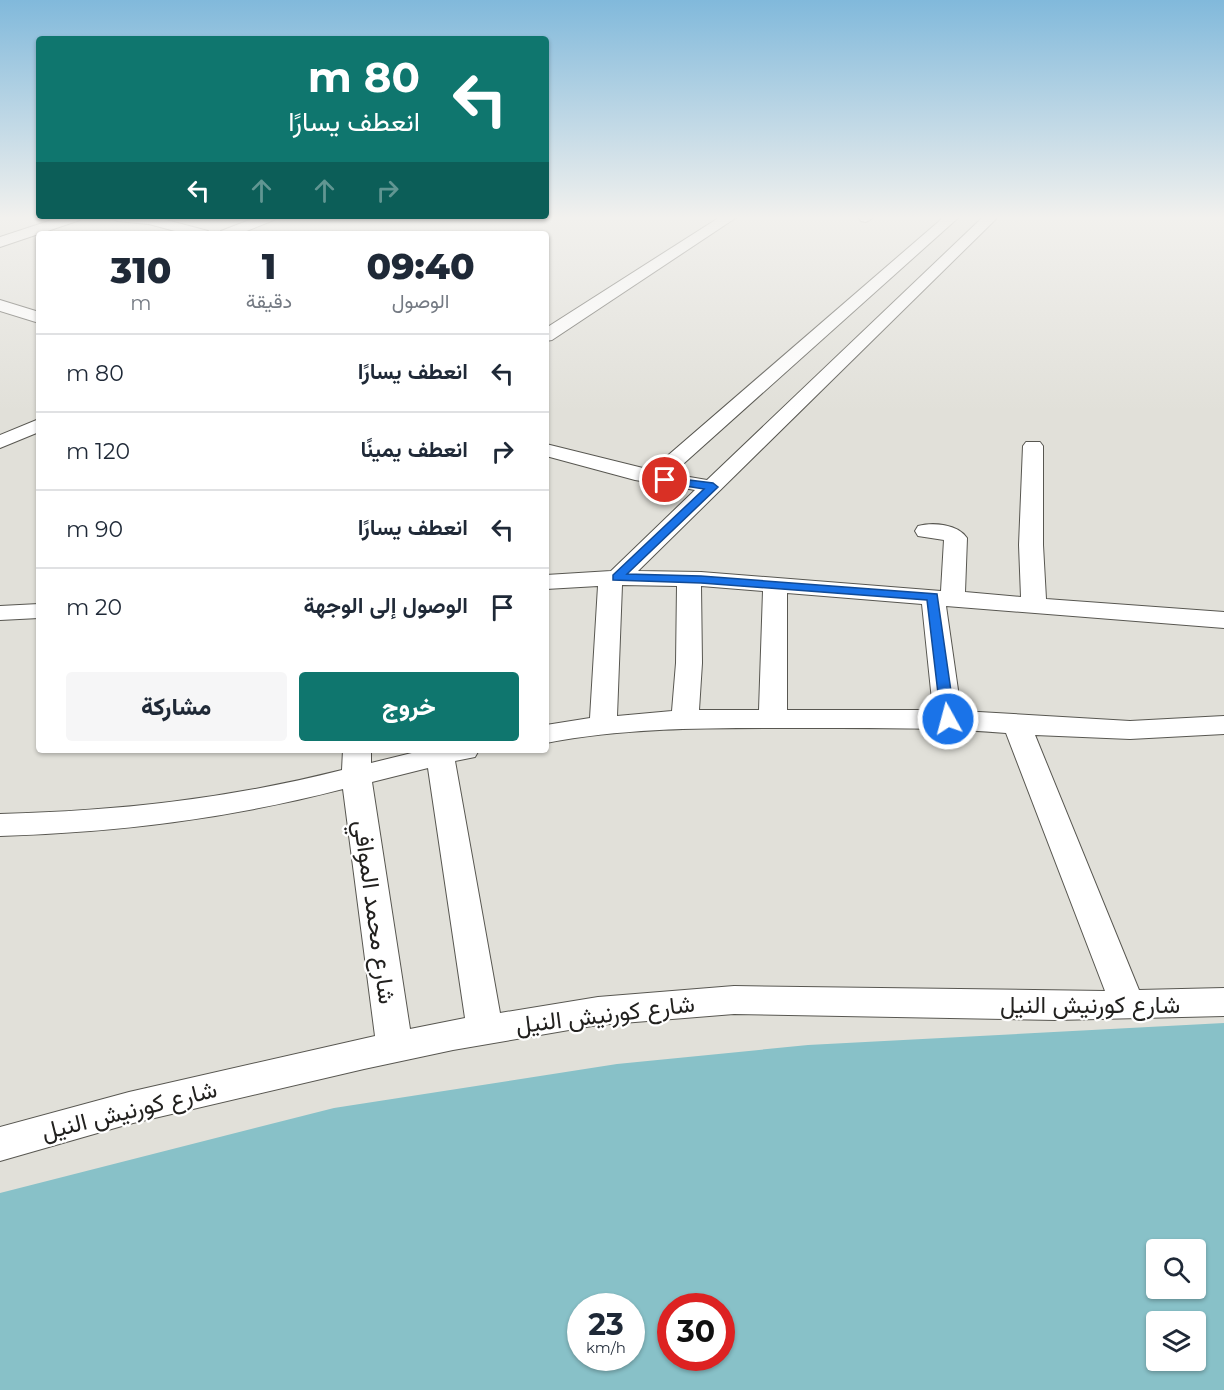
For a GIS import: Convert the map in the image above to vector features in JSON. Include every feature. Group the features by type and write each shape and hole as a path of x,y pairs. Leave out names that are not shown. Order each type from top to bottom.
{"street":[{"path":"549,334 630,282"},
{"path":"655,478 878,282"},
{"path":"603,726 613,578 713,487 924,282"},
{"path":"0,295 33,311"},
{"path":"0,305 33,311"},
{"path":"0,320 33,311"},
{"path":"0,442 36,426"},
{"path":"1033,446 1031,545 1034,605"},
{"path":"549,451 655,478 713,487"},
{"path":"926,531 951,534 956,538 943,598 948,719"},
{"path":"549,582 613,578 689,579 1224,620"},
{"path":"685,719 690,635 689,579"},
{"path":"773,719 775,584"},
{"path":"0,613 36,611"},
{"path":"549,734 685,719 948,719 1017,725 1130,730 1224,725"},
{"path":"1017,725 1128,1005"},
{"path":"0,825 76,823 199,810 264,799 357,763 440,753"},
{"path":"448,753 485,1029"},
{"name":"شارع محمد الموافي","path":"357,763 395,1047"},
{"name":"شارع كورنيش النيل","path":"0,1144 129,1108 395,1047 485,1029 598,1011 734,1000 1128,1005 1224,1002"}],"water":[{"path":"1224,1023 1224,1390 0,1390 0,1193 334,1108 617,1064 808,1045"}],"route":[{"path":"665,480 713,487 617,578 701,579 933,597 948,719"}]}
